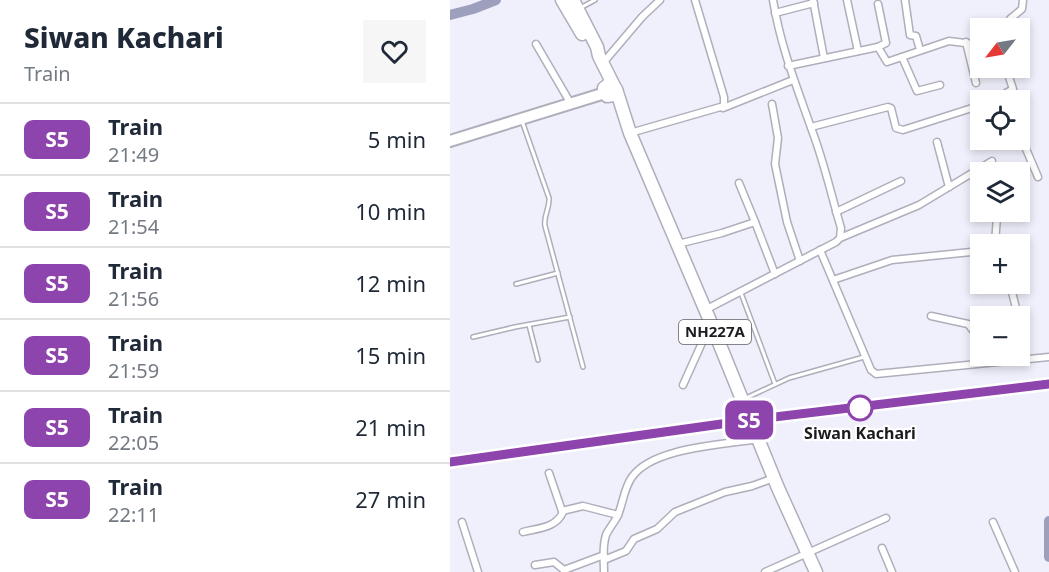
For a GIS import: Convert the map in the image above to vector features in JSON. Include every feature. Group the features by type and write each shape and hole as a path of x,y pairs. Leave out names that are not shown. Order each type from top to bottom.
{"highway":[{"name":"NH227A","path":"562,0 591,50 601,60"},
{"name":"NH227A","path":"575,4 597,47 611,90 711,323 774,478 816,572"}],"main road":[{"path":"450,141 611,90"}],"street":[{"path":"601,60 660,0"},
{"path":"695,0 724,97 723,108"},
{"path":"773,0 788,66 811,128 841,228 840,237"},
{"path":"848,0 858,51"},
{"path":"905,0 910,35 916,36 920,50"},
{"path":"1011,18 1022,9 1023,0"},
{"path":"775,13 814,1 824,58"},
{"path":"788,66 878,47 886,43 878,4"},
{"path":"878,47 886,61 949,41 970,43"},
{"path":"966,42 976,83"},
{"path":"537,44 571,104"},
{"path":"902,57 917,91 940,85"},
{"path":"630,133 723,108 793,80"},
{"path":"772,104 778,138 777,173 787,222 800,261"},
{"path":"811,128 888,107 891,108 896,128 903,130 970,109"},
{"path":"937,142 949,187"},
{"path":"1026,150 1038,177"},
{"path":"705,310 836,242 840,237 919,206 992,161"},
{"path":"836,212 901,181"},
{"path":"740,183 775,274"},
{"path":"677,245 754,222"},
{"path":"820,250 871,370 880,374 970,365"},
{"path":"833,280 892,260 970,252"},
{"path":"931,316 968,324 970,327"},
{"path":"683,385 711,323"},
{"path":"1030,359 1049,357"},
{"path":"604,572 606,537 618,515 631,479 638,469 655,458 670,453 758,439"},
{"path":"549,473 560,510 563,512"},
{"path":"535,565 554,562 564,570 626,551 634,539 657,529 675,512 725,492 774,478"},
{"path":"523,532 552,525 559,521 563,512 583,506 618,515"},
{"path":"765,572 886,518"},
{"path":"462,522 478,572"},
{"path":"993,522 1015,572"},
{"path":"882,548 892,572"}],"lane":[{"path":"575,4 595,0"},
{"path":"521,119 549,198 549,207 544,220 583,367"},
{"path":"516,284 558,273"},
{"path":"741,292 775,384"},
{"path":"473,337 570,317"},
{"path":"529,325 538,360"},
{"path":"742,400 806,372 865,356"}],"waterway":[{"path":"450,15 496,0"},
{"path":"1049,521 1049,557"}],"railway":[{"path":"450,462 750,420 1049,384"}],"train":[{"name":"S5","path":"450,462 750,420 1049,384"}],"place":[{"name":"Siwan Kachari","path":"860,408"}]}
